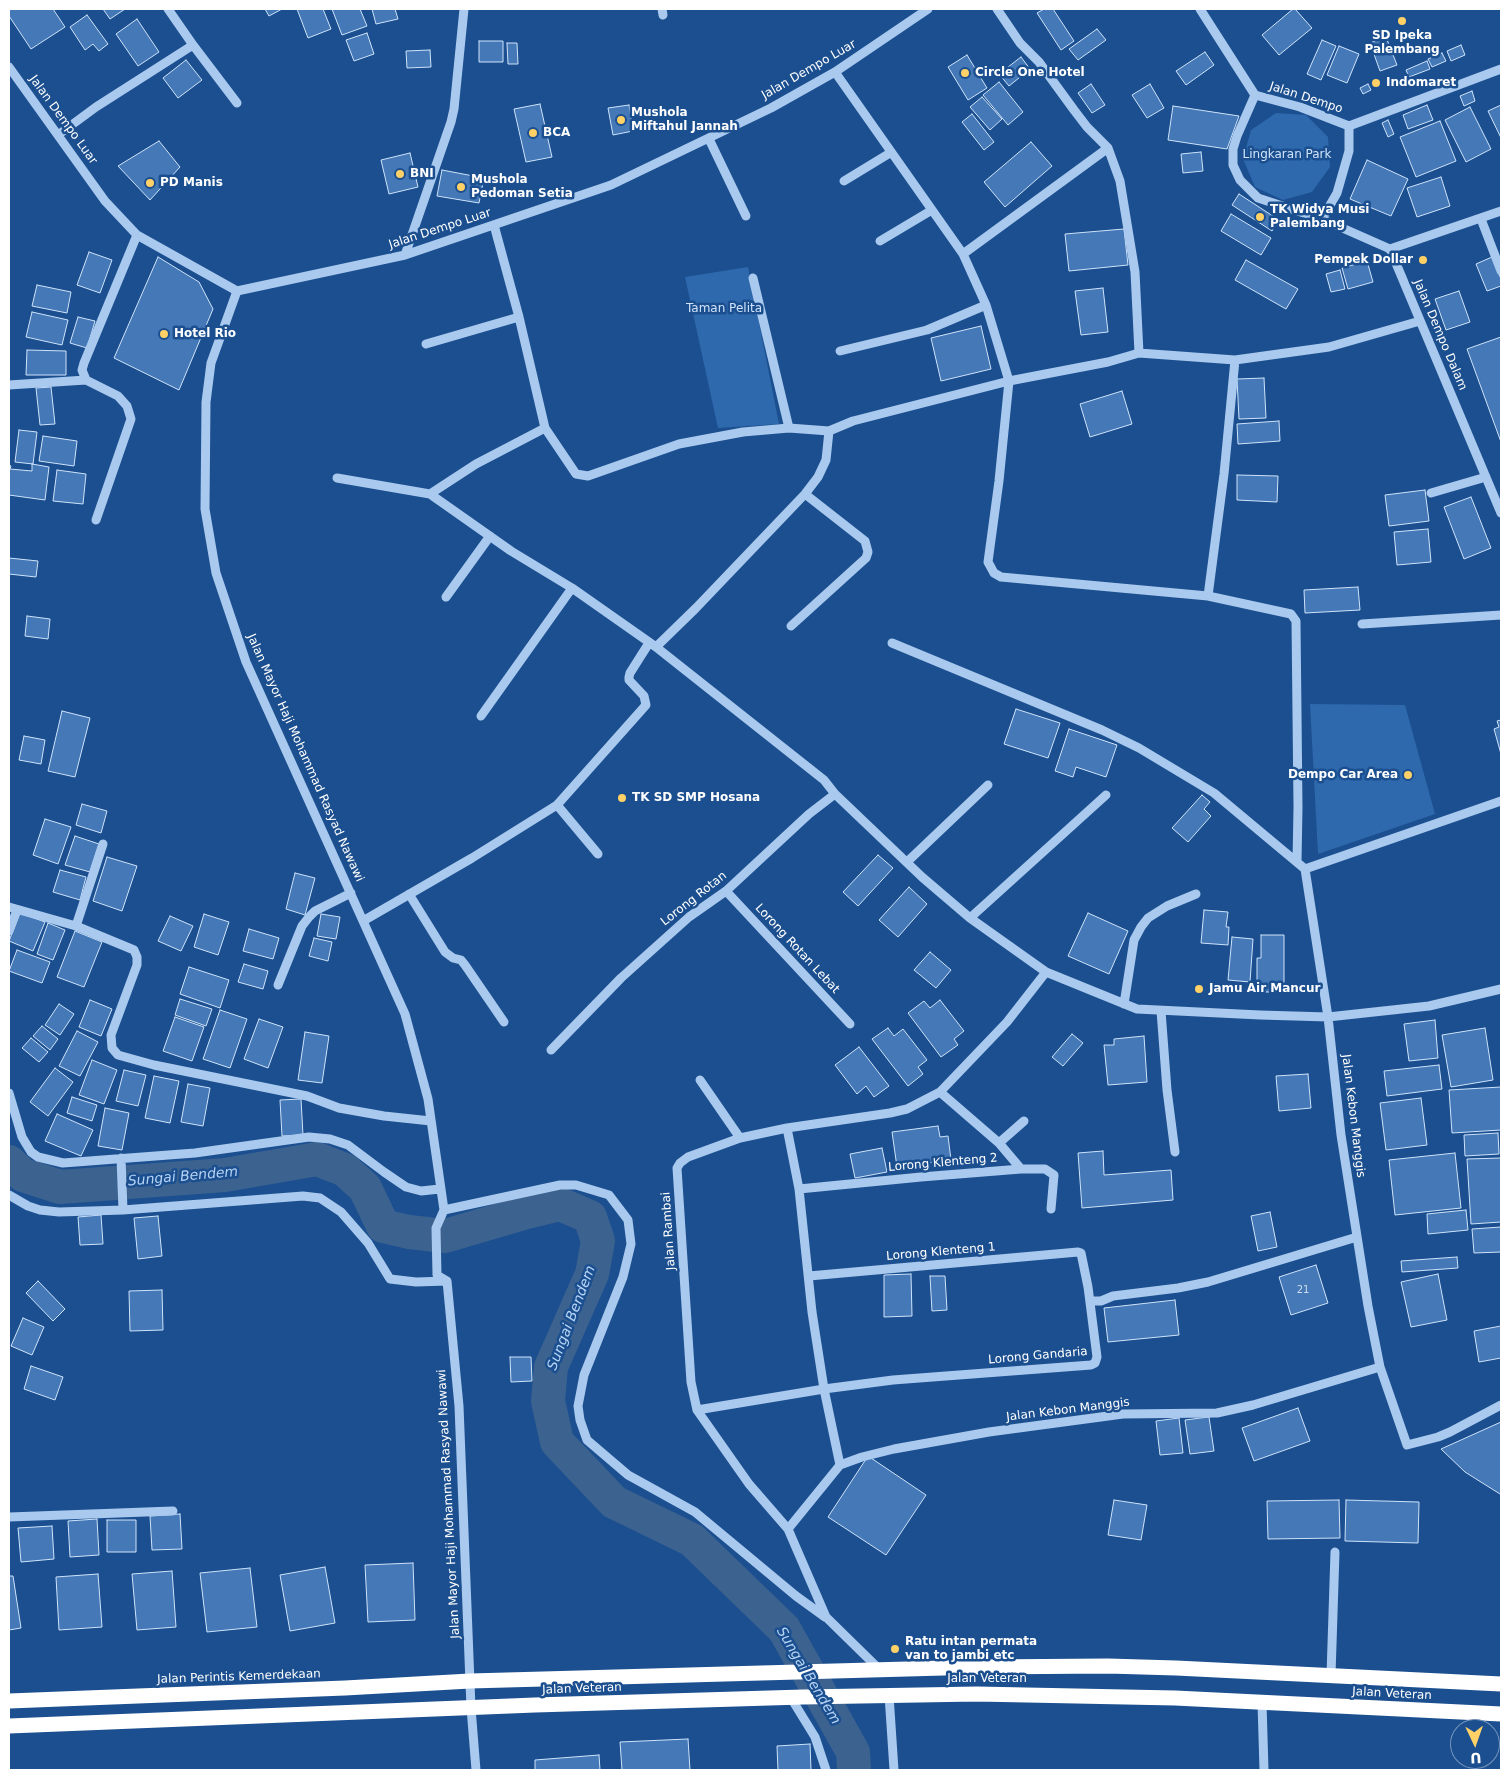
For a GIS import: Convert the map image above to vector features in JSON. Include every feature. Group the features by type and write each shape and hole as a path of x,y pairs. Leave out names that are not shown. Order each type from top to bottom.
{"highway":[{"name":"Jalan Veteran","path":"470,1681 878,1669 1108,1666 1501,1684"},
{"name":"Jalan Perintis Kemerdekaan","path":"9,1701 345,1688 470,1681"},
{"name":"Jalan Veteran","path":"9,1726 874,1695 1011,1694 1175,1698 1501,1714"}],"street":[{"path":"168,9 192,45 237,103"},
{"path":"405,255 451,122 464,9"},
{"name":"Jalan Dempo Luar","path":"9,67 105,201 137,235 237,291 405,255 611,185 771,108 835,72 928,9"},
{"path":"998,9 1020,43 1040,62 1074,110 1108,148 1120,181 1135,272 1139,353"},
{"name":"Jalan Dempo","path":"1200,9 1255,95 1300,107 1349,126 1501,69"},
{"path":"58,135 96,107 192,45"},
{"path":"835,72 890,153 963,254 986,305 1009,381 999,481 988,562 994,573 1001,576 1208,596 1291,614 1296,621 1297,862"},
{"path":"1255,95 1237,136 1233,149 1233,165 1240,180 1258,198 1322,219 1390,249 1501,211"},
{"path":"1322,219 1337,193 1349,151 1349,126"},
{"path":"709,139 746,216"},
{"path":"963,254 1108,148"},
{"path":"844,181 890,153"},
{"path":"880,241 932,210"},
{"path":"1481,219 1501,271"},
{"path":"494,225 519,317 545,428 576,474 588,476 679,444 743,432 789,428 829,431 852,421 1009,381 1108,362 1139,353 1235,360 1329,347 1420,321"},
{"path":"86,380 82,370 84,363 137,235"},
{"name":"Jalan Dempo Dalam","path":"1390,249 1501,513"},
{"path":"752,278 789,428"},
{"name":"Jalan Mayor Haji Mohammad Rasyad Nawawi","path":"237,291 211,363 206,402 205,509 216,573 246,662 405,1014 428,1099 444,1210"},
{"path":"840,351 927,330 986,305"},
{"path":"426,344 519,317"},
{"path":"1208,596 1224,474 1235,360"},
{"path":"9,385 86,380 118,396 127,406 131,419 96,520"},
{"path":"430,494 476,464 545,428"},
{"path":"363,921 472,858 557,805 646,705 644,696 629,680 630,673 653,645 696,608 805,494 818,477 826,460 829,431"},
{"path":"1431,493 1486,477"},
{"path":"337,478 430,494 511,551 572,588 653,645 824,780 835,794 970,918 1046,972 1137,1009 1161,1011 1328,1017 1429,1006 1501,989"},
{"path":"791,626 866,558 868,552 866,541 805,494"},
{"path":"446,597 490,536"},
{"path":"481,716 572,588"},
{"path":"1362,624 1501,615"},
{"path":"892,643 1094,726 1139,748 1214,793 1306,869 1501,801"},
{"path":"907,862 988,785"},
{"name":"Lorong Rotan","path":"551,1050 621,978 689,916 726,891 809,814 835,794"},
{"path":"970,918 1106,795"},
{"path":"557,805 598,854"},
{"path":"76,926 104,844"},
{"name":"Jalan Kebon Manggis","path":"1306,869 1328,1017 1341,1135 1357,1237 1380,1366 1407,1445 1444,1434 1501,1405"},
{"name":"Lorong Rotan Lebat","path":"726,891 850,1024"},
{"path":"278,985 302,926 309,917 315,911 351,893"},
{"path":"409,894 445,952 453,958 461,960 504,1022"},
{"path":"1124,1004 1134,940 1141,927 1148,918 1167,906 1196,894"},
{"path":"9,931 13,908 76,926 134,950 138,957 137,965 111,1035 112,1048 118,1055 178,1070 307,1096 339,1108 384,1116 431,1120"},
{"name":"Jalan Rambai","path":"878,1669 826,1617 788,1529 748,1484 697,1410 692,1382 677,1168 688,1157 740,1138 787,1128 890,1114 907,1109 940,1092 1007,1022 1046,972"},
{"path":"1161,1011 1167,1090 1175,1152"},
{"path":"700,1080 740,1138"},
{"path":"940,1092 999,1143 1021,1169"},
{"path":"9,1093 22,1137 31,1152 38,1157 63,1163 122,1163 309,1137 330,1139 348,1145 406,1187 421,1191 440,1190"},
{"path":"999,1143 1024,1121"},
{"path":"787,1128 799,1190 812,1312 824,1389 840,1465 788,1529"},
{"path":"122,1163 123,1210"},
{"name":"Lorong Klenteng 2","path":"799,1190 920,1177 1021,1169 1045,1169 1054,1174 1051,1209"},
{"path":"447,1281 436,1275 436,1228 444,1210 560,1185 576,1185 609,1195 628,1220 631,1244 623,1277 584,1375 578,1406 580,1420 587,1440 628,1475 696,1512 796,1596 826,1617"},
{"path":"9,1194 28,1206 40,1210 59,1212 123,1210 303,1196 320,1198 341,1212 368,1243 390,1279 416,1282 447,1281"},
{"path":"1090,1301 1101,1301 1113,1296 1178,1288 1208,1282 1357,1237"},
{"name":"Lorong Klenteng 1","path":"809,1276 1075,1253 1081,1254 1090,1301"},
{"name":"Jalan Mayor Haji Mohammad Rasyad Nawawi","path":"447,1281 459,1406 470,1681 476,1770"},
{"name":"Lorong Gandaria","path":"824,1389 893,1380 1091,1365 1095,1363 1097,1356 1090,1301"},
{"name":"Jalan Kebon Manggis","path":"840,1465 894,1449 989,1432 1123,1414 1217,1413 1253,1405 1380,1366"},
{"path":"697,1410 824,1389"},
{"path":"9,1517 173,1511"},
{"path":"1331,1675 1335,1552"},
{"path":"889,1695 894,1770"},
{"path":"797,1697 826,1770"},
{"path":"1262,1703 1264,1770"}],"green space":[{"name":"Lingkaran Park","path":"1276,113 1306,115 1328,137 1330,167 1312,192 1283,200 1255,187 1243,159 1251,130"},
{"name":"Taman Pelita","path":"748,267 779,424 718,428 685,277"},
{"path":"1310,704 1405,705 1435,814 1318,854"}],"building":[{"path":"11,9 53,9 65,27 31,49 9,16"},
{"path":"103,9 125,9 110,19"},
{"path":"265,9 282,9 269,16"},
{"path":"297,9 323,9 331,29 308,38"},
{"path":"332,9 360,9 367,26 342,35"},
{"path":"372,9 395,9 398,19 376,24"},
{"path":"1044,9 1053,9 1074,41 1061,50 1037,13"},
{"path":"1293,9 1312,28 1279,55 1262,35"},
{"path":"87,15 108,44 99,51 93,44 85,50 70,27"},
{"path":"137,19 159,52 138,66 116,34"},
{"path":"1097,29 1106,40 1078,60 1069,49"},
{"path":"367,33 374,54 354,61 346,40"},
{"path":"1386,37 1397,65 1380,71 1370,43"},
{"path":"1322,40 1336,46 1321,80 1307,74"},
{"path":"479,41 503,41 503,62 479,62"},
{"path":"507,43 517,43 518,64 508,64"},
{"path":"1461,45 1465,55 1451,61 1447,51"},
{"path":"1339,46 1359,54 1347,83 1327,75"},
{"path":"430,50 431,67 407,68 406,51"},
{"path":"1205,52 1214,65 1186,85 1176,71"},
{"path":"1442,53 1446,61 1432,67 1428,59"},
{"path":"967,55 987,88 968,100 948,67"},
{"path":"1021,57 1030,69 1009,86 999,74"},
{"path":"186,60 202,80 178,98 163,78"},
{"path":"1427,61 1430,69 1409,77 1406,70"},
{"path":"999,82 1023,112 1008,125 983,95"},
{"path":"1091,84 1105,105 1092,113 1078,93"},
{"path":"1150,84 1164,108 1147,118 1132,95"},
{"path":"1368,84 1371,90 1363,94 1360,88"},
{"path":"1472,91 1475,101 1464,106 1460,96"},
{"path":"982,97 1002,119 990,130 970,107"},
{"name":"BCA","path":"540,104 552,157 526,162 514,109"},
{"name":"Mushola Miftahul Jannah","path":"629,105 633,131 613,135 608,108"},
{"path":"1427,105 1433,120 1408,129 1403,115"},
{"path":"1501,105 1501,138 1488,111"},
{"path":"1173,106 1239,116 1227,149 1168,140"},
{"path":"1470,107 1491,149 1466,162 1445,120"},
{"path":"972,114 994,142 984,150 962,122"},
{"path":"1388,120 1394,134 1388,137 1382,123"},
{"path":"1440,121 1456,161 1416,177 1400,137"},
{"name":"PD Manis","path":"159,141 180,167 150,200 118,166"},
{"path":"1031,142 1052,166 1005,207 984,182"},
{"path":"1201,152 1203,171 1183,173 1181,154"},
{"name":"BNI","path":"410,153 418,187 389,194 381,160"},
{"path":"1367,160 1408,179 1391,216 1350,199"},
{"name":"Mushola Pedoman Setia","path":"442,170 484,178 479,203 437,196"},
{"path":"1441,177 1450,206 1417,217 1407,188"},
{"path":"1239,194 1279,220 1272,231 1232,205"},
{"path":"1231,214 1271,238 1261,255 1221,231"},
{"path":"1124,229 1128,265 1069,271 1065,234"},
{"path":"89,252 112,260 100,293 77,285"},
{"name":"Hotel Rio","path":"158,257 199,282 213,309 179,390 114,358"},
{"path":"1492,257 1501,279 1501,286 1487,291 1476,264"},
{"path":"1246,260 1298,289 1286,309 1235,280"},
{"path":"1367,261 1373,282 1348,289 1342,268"},
{"path":"1340,270 1345,289 1331,292 1326,274"},
{"path":"37,285 71,292 67,313 32,306"},
{"path":"1103,288 1108,332 1081,335 1075,291"},
{"path":"1459,291 1470,322 1446,330 1435,299"},
{"path":"32,312 68,320 62,345 26,337"},
{"path":"78,317 95,321 87,348 70,343"},
{"path":"981,326 991,369 941,381 931,338"},
{"path":"1501,337 1501,442 1467,349"},
{"path":"27,350 66,351 66,375 26,375"},
{"path":"1264,378 1266,418 1239,419 1237,379"},
{"path":"51,387 55,424 40,425 36,388"},
{"path":"1122,391 1132,424 1090,437 1080,404"},
{"path":"1279,421 1280,441 1238,444 1237,424"},
{"path":"19,430 37,432 33,464 15,462"},
{"path":"43,436 77,441 74,466 39,461"},
{"path":"32,464 49,467 45,500 9,495 9,465 11,466 10,469 32,471"},
{"path":"57,470 86,474 83,504 53,501"},
{"path":"1237,475 1278,476 1277,502 1237,500"},
{"path":"1425,490 1429,521 1389,526 1385,495"},
{"path":"1471,497 1491,548 1464,559 1444,507"},
{"path":"1428,529 1431,562 1397,565 1394,532"},
{"path":"9,558 38,561 36,577 9,574"},
{"path":"1358,587 1360,610 1305,613 1304,590"},
{"path":"27,616 50,619 48,639 25,636"},
{"path":"1016,709 1060,723 1048,758 1004,744"},
{"path":"62,711 90,718 75,777 48,771"},
{"path":"1501,720 1501,754 1494,729 1499,727 1497,721"},
{"path":"1069,729 1117,745 1106,777 1076,767 1073,777 1055,771"},
{"path":"24,736 45,740 41,764 19,760"},
{"path":"1202,795 1210,802 1204,809 1211,816 1188,842 1172,828"},
{"path":"82,804 107,811 101,833 76,825"},
{"path":"45,819 71,827 58,864 33,855"},
{"path":"75,836 99,844 90,872 65,865"},
{"path":"878,855 893,868 858,906 843,892"},
{"path":"107,857 137,866 122,911 93,901"},
{"path":"60,870 86,877 80,900 53,892"},
{"path":"295,873 315,878 305,915 286,909"},
{"path":"909,887 927,904 898,937 879,920"},
{"path":"1204,910 1228,912 1226,927 1229,927 1228,945 1201,943"},
{"path":"20,913 45,922 33,951 9,941"},
{"path":"1088,913 1128,931 1109,974 1068,956"},
{"path":"204,914 229,922 218,955 194,947"},
{"path":"321,914 340,917 336,939 317,936"},
{"path":"170,916 193,926 181,951 158,941"},
{"path":"48,923 65,930 53,960 37,954"},
{"path":"249,929 279,938 273,959 243,951"},
{"path":"75,931 102,942 84,987 57,977"},
{"path":"1261,935 1284,935 1284,988 1280,988 1280,992 1265,992 1265,988 1257,988 1257,958 1261,958"},
{"path":"1232,937 1253,939 1250,982 1228,980"},
{"path":"314,938 332,942 328,961 309,956"},
{"path":"17,950 50,962 42,983 9,971"},
{"path":"930,952 951,970 936,988 914,970"},
{"path":"244,964 268,971 263,989 238,982"},
{"path":"189,967 229,980 220,1008 180,994"},
{"path":"180,999 212,1009 206,1026 175,1015"},
{"path":"90,1000 112,1009 101,1036 79,1027"},
{"path":"940,1000 964,1031 954,1039 958,1045 941,1057 908,1013 924,1001 930,1008"},
{"path":"59,1004 74,1014 60,1035 45,1025"},
{"path":"220,1010 247,1019 230,1068 203,1059"},
{"path":"175,1017 204,1027 192,1061 163,1051"},
{"path":"259,1019 283,1027 268,1068 244,1059"},
{"path":"1435,1020 1438,1058 1409,1061 1404,1024"},
{"path":"42,1026 58,1039 50,1050 33,1036"},
{"path":"888,1028 894,1036 903,1029 927,1060 918,1067 923,1074 908,1086 872,1039"},
{"path":"1485,1028 1493,1080 1451,1087 1442,1035"},
{"path":"77,1031 98,1042 80,1076 59,1066"},
{"path":"305,1032 329,1036 322,1083 298,1080"},
{"path":"1072,1034 1083,1043 1063,1066 1052,1057"},
{"path":"1144,1036 1147,1082 1108,1085 1104,1045 1114,1045 1114,1039"},
{"path":"31,1038 48,1052 39,1062 22,1048"},
{"path":"859,1047 889,1086 874,1097 866,1086 857,1094 835,1065"},
{"path":"92,1060 117,1070 104,1104 79,1095"},
{"path":"1439,1065 1442,1089 1387,1096 1384,1071"},
{"path":"55,1068 73,1082 48,1116 30,1102"},
{"path":"124,1070 146,1075 138,1106 116,1101"},
{"path":"1308,1074 1311,1108 1279,1111 1276,1076"},
{"path":"154,1076 179,1081 170,1123 145,1118"},
{"path":"188,1084 210,1088 203,1126 181,1122"},
{"path":"1501,1087 1501,1130 1452,1133 1449,1090"},
{"path":"72,1097 97,1105 92,1121 67,1113"},
{"path":"1421,1098 1427,1145 1386,1150 1380,1103"},
{"path":"301,1099 303,1135 282,1136 280,1100"},
{"path":"105,1108 129,1113 122,1150 98,1146"},
{"path":"57,1114 93,1130 81,1156 45,1141"},
{"path":"938,1126 940,1137 948,1136 951,1160 897,1167 892,1132"},
{"path":"1498,1133 1499,1154 1465,1156 1464,1135"},
{"path":"882,1148 887,1172 855,1178 850,1154"},
{"path":"1103,1151 1104,1175 1171,1170 1173,1200 1082,1208 1078,1153"},
{"path":"1455,1153 1461,1208 1395,1215 1389,1160"},
{"path":"1501,1158 1501,1222 1471,1224 1467,1159"},
{"path":"1466,1210 1468,1230 1428,1234 1427,1214"},
{"path":"1270,1212 1277,1247 1258,1251 1251,1216"},
{"path":"101,1215 103,1244 80,1245 78,1217"},
{"path":"158,1216 162,1256 138,1259 134,1218"},
{"path":"1501,1227 1501,1252 1474,1253 1472,1229"},
{"path":"1457,1257 1458,1268 1402,1272 1401,1261"},
{"path":"1316,1265 1328,1303 1291,1315 1279,1277"},
{"path":"911,1274 912,1316 884,1317 884,1275"},
{"path":"1438,1274 1447,1320 1411,1327 1401,1282"},
{"path":"930,1276 945,1276 947,1310 932,1311"},
{"path":"38,1281 65,1309 53,1321 26,1293"},
{"path":"162,1290 163,1330 130,1331 129,1291"},
{"path":"1175,1300 1179,1335 1108,1342 1104,1308"},
{"path":"23,1318 44,1327 32,1355 11,1346"},
{"path":"1501,1326 1501,1358 1479,1362 1474,1331"},
{"path":"510,1357 531,1357 532,1381 511,1382"},
{"path":"31,1366 63,1377 55,1400 24,1389"},
{"path":"1298,1408 1310,1441 1254,1461 1242,1428"},
{"path":"1209,1417 1214,1451 1190,1454 1185,1420"},
{"path":"1179,1418 1183,1453 1160,1455 1156,1421"},
{"path":"1501,1422 1500,1494 1465,1472 1441,1449"},
{"path":"868,1456 926,1495 886,1555 828,1517"},
{"path":"1114,1500 1147,1505 1141,1540 1108,1535"},
{"path":"1339,1500 1340,1538 1268,1539 1267,1501"},
{"path":"1346,1500 1419,1502 1418,1543 1345,1541"},
{"path":"180,1514 182,1549 152,1550 150,1516"},
{"path":"97,1519 99,1555 70,1557 68,1521"},
{"path":"107,1520 136,1520 136,1552 107,1552"},
{"path":"52,1526 54,1559 21,1562 18,1528"},
{"path":"413,1563 415,1620 368,1622 365,1565"},
{"path":"325,1567 335,1623 290,1631 280,1575"},
{"path":"250,1568 257,1627 207,1632 200,1573"},
{"path":"172,1571 176,1627 137,1630 132,1574"},
{"path":"98,1574 102,1627 59,1630 56,1577"},
{"path":"9,1576 13,1576 21,1628 9,1630"},
{"path":"688,1739 690,1770 622,1770 620,1742"},
{"path":"810,1744 811,1770 778,1770 777,1746"},
{"path":"599,1755 600,1770 535,1770 535,1760"}],"waterway":[{"name":"Sungai Bendem","path":"9,1162 23,1175 60,1187 225,1175 317,1159 345,1170 365,1188 383,1226 409,1232 445,1236 560,1204 590,1217 598,1241 592,1274 551,1367 548,1401 557,1442 614,1502 692,1540 784,1629 853,1752 854,1770"}],"place":[{"name":"SD Ipeka Palembang","path":"1402,21"},
{"name":"Circle One Hotel","path":"965,73"},
{"name":"Indomaret","path":"1376,83"},
{"name":"Mushola Miftahul Jannah","path":"621,120"},
{"name":"BCA","path":"533,133"},
{"name":"BNI","path":"400,174"},
{"name":"PD Manis","path":"150,183"},
{"name":"Mushola Pedoman Setia","path":"461,187"},
{"name":"TK Widya Musi Palembang","path":"1260,217"},
{"name":"Pempek Dollar","path":"1423,260"},
{"name":"Hotel Rio","path":"164,334"},
{"name":"Dempo Car Area","path":"1408,775"},
{"name":"TK SD SMP Hosana","path":"622,798"},
{"name":"Jamu Air Mancur","path":"1199,989"},
{"name":"Ratu intan permata van to jambi etc","path":"895,1649"}]}
